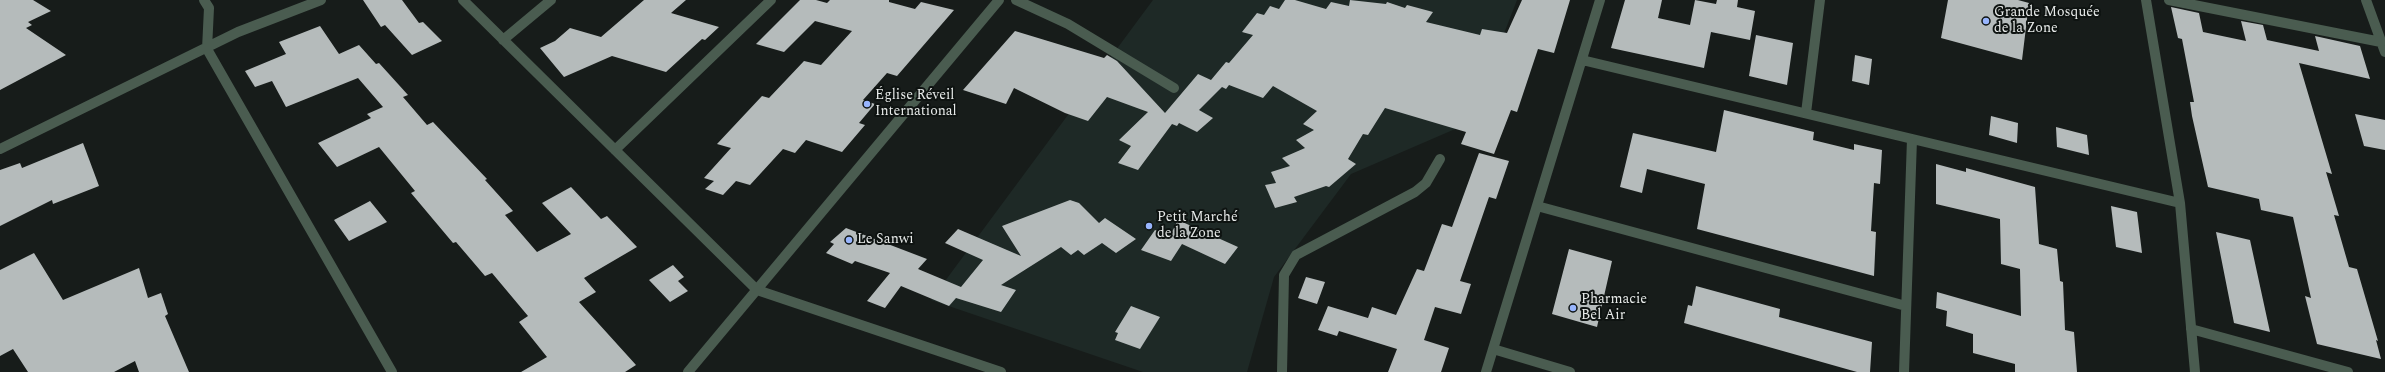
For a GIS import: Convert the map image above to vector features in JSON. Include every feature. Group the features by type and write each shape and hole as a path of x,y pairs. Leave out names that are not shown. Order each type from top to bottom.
{"street":[{"path":"204,0 209,8 207,49 392,372"},
{"path":"0,149 207,49 238,32 321,0"},
{"path":"463,0 757,290 1001,372"},
{"path":"503,40 551,0"},
{"path":"615,150 771,0"},
{"path":"688,372 999,0"},
{"path":"1016,0 1068,24 1174,88"},
{"path":"1486,372 1600,0"},
{"path":"1806,113 1820,0"},
{"path":"2146,0 2180,203 2195,372"},
{"path":"2169,0 2381,42"},
{"path":"2366,0 2385,52"},
{"path":"1582,60 2180,203"},
{"path":"1904,372 1912,139"},
{"path":"1282,372 1284,275 1296,255 1415,192 1426,183 1440,159"},
{"path":"1537,206 1906,306"},
{"path":"2190,329 2348,372"},
{"path":"1493,349 1570,372"}],"shaded area":[{"name":"Petit Marché de la Zone","path":"1153,0 1517,0 1469,123 1351,174 1274,277 1247,372 1143,372 931,300"}],"building":[{"path":"0,0 33,0 51,11 28,22 32,25 26,28 66,55 0,90"},
{"path":"363,0 402,0 419,23 423,22 442,41 412,55 385,25 381,27"},
{"path":"644,0 686,0 671,13 719,27 705,40 702,39 666,72 612,56 564,77 540,48 555,41 570,28 601,37"},
{"path":"800,0 816,0 827,3 830,0 889,0 889,2 915,9 921,2 954,10 897,76 887,73 863,100 875,104 859,123 865,125 842,152 806,140 795,153 783,149 750,185 736,181 723,195 705,189 714,181 704,178 731,148 717,144 762,96 769,98 804,61 821,65 852,31 815,21 784,52 756,44"},
{"path":"1285,0 1295,0 1326,9 1331,2 1349,6 1350,0 1386,4 1387,2 1405,8 1407,5 1433,12 1426,22 1480,35 1482,29 1507,33 1522,0 1570,0 1554,53 1538,49 1517,112 1511,110 1494,154 1461,144 1466,132 1385,108 1368,135 1363,134 1348,159 1356,164 1329,187 1326,186 1294,197 1297,202 1275,208 1265,185 1276,183 1271,172 1290,166 1282,158 1305,148 1296,140 1314,130 1303,124 1317,111 1273,86 1263,98 1229,85 1226,89 1222,87 1199,110 1213,118 1197,132 1179,123 1177,126 1172,124 1138,170 1118,163 1131,146 1119,140 1148,112 1107,97 1088,121 1065,113 1014,88 1006,104 963,90 1015,31 1104,58 1107,55 1117,61 1165,113 1198,74 1211,80 1226,62 1229,63 1253,35 1242,32 1257,13 1264,15 1270,6 1279,9"},
{"path":"1625,0 1662,0 1658,18 1690,25 1695,0 1716,4 1717,0 1738,0 1737,7 1755,11 1750,40 1711,32 1704,68 1611,48"},
{"name":"Grande Mosquée de la Zone","path":"1948,0 2018,0 2029,3 2022,60 1941,38"},
{"path":"2171,7 2199,13 2203,32 2246,41 2241,21 2263,25 2267,40 2319,51 2315,36 2360,46 2370,79 2299,63 2332,174 2326,172 2339,216 2334,215 2349,267 2357,269 2378,341 2376,340 2381,359 2317,344 2305,296 2311,298 2293,217 2261,210 2259,199 2208,187 2192,116 2190,102 2194,102 2182,39 2178,38"},
{"path":"320,26 339,54 359,45 376,64 379,63 408,95 403,97 427,125 433,122 487,179 485,180 513,211 505,215 537,252 571,234 542,203 571,187 601,219 607,216 637,247 584,278 596,292 579,302 636,365 625,372 521,372 547,357 519,322 528,316 492,273 485,276 456,242 453,243 411,193 415,191 379,147 337,167 318,143 371,118 367,114 383,107 358,78 286,107 272,81 255,87 245,71 286,54 279,42"},
{"path":"1756,35 1793,43 1787,85 1749,76"},
{"path":"1855,55 1872,59 1869,85 1852,81"},
{"path":"1724,110 1814,132 1813,140 1854,150 1854,144 1882,150 1880,184 1874,183 1871,231 1876,232 1874,276 1697,229 1705,184 1647,169 1642,193 1620,187 1633,133 1716,152"},
{"path":"2355,114 2385,120 2385,150 2364,146"},
{"path":"1991,116 2018,123 2017,143 1989,135"},
{"path":"2056,127 2087,135 2089,155 2057,147"},
{"path":"83,143 99,186 53,204 52,200 0,226 0,170 20,163 22,168"},
{"path":"1479,153 1509,161 1496,199 1489,197 1460,281 1471,284 1461,314 1435,307 1424,340 1449,348 1441,372 1388,372 1397,349 1339,331 1337,336 1318,330 1328,306 1368,318 1372,307 1396,315 1417,269 1424,271 1442,224 1452,227"},
{"path":"1936,164 1966,172 1966,168 2035,187 2039,244 2057,249 2060,281 2063,282 2065,330 2074,332 2077,372 2015,372 2015,364 1973,353 1973,334 1946,326 1947,311 1936,308 1937,292 2021,316 2020,269 2001,264 2000,219 1936,204"},
{"path":"1070,200 1079,203 1099,223 1105,218 1136,239 1116,253 1102,243 1084,255 1078,250 1071,255 1061,247 1001,285 1016,290 1001,312 956,298 949,306 901,286 885,308 867,301 890,273 855,261 852,264 826,253 834,244 830,242 846,228 927,259 918,269 961,287 983,260 945,243 958,229 1021,256 1002,226"},
{"path":"370,201 387,222 349,241 334,220"},
{"path":"2111,206 2137,212 2142,253 2116,247"},
{"path":"1178,220 1238,247 1225,264 1182,244 1171,261 1141,250 1155,230 1170,236"},
{"path":"2216,232 2250,240 2270,332 2234,323"},
{"path":"1569,249 1612,261 1597,327 1552,314"},
{"path":"34,253 63,300 139,268 148,298 161,293 168,314 165,316 189,372 139,372 135,361 114,372 28,372 13,349 0,356 0,270"},
{"path":"673,265 684,277 678,281 688,291 670,302 649,280"},
{"path":"1306,277 1325,282 1317,304 1298,298"},
{"path":"1696,286 1780,309 1779,317 1872,342 1870,372 1857,372 1684,323 1688,305 1692,306"},
{"path":"1131,306 1160,317 1140,349 1115,340 1118,333 1115,332"}],"place":[{"name":"Grande Mosquée de la Zone","path":"1986,21"},
{"name":"Église Réveil International","path":"867,104"},
{"name":"Petit Marché de la Zone","path":"1149,226"},
{"name":"Le Sanwi","path":"849,240"},
{"name":"Pharmacie Bel Air","path":"1573,308"}]}
